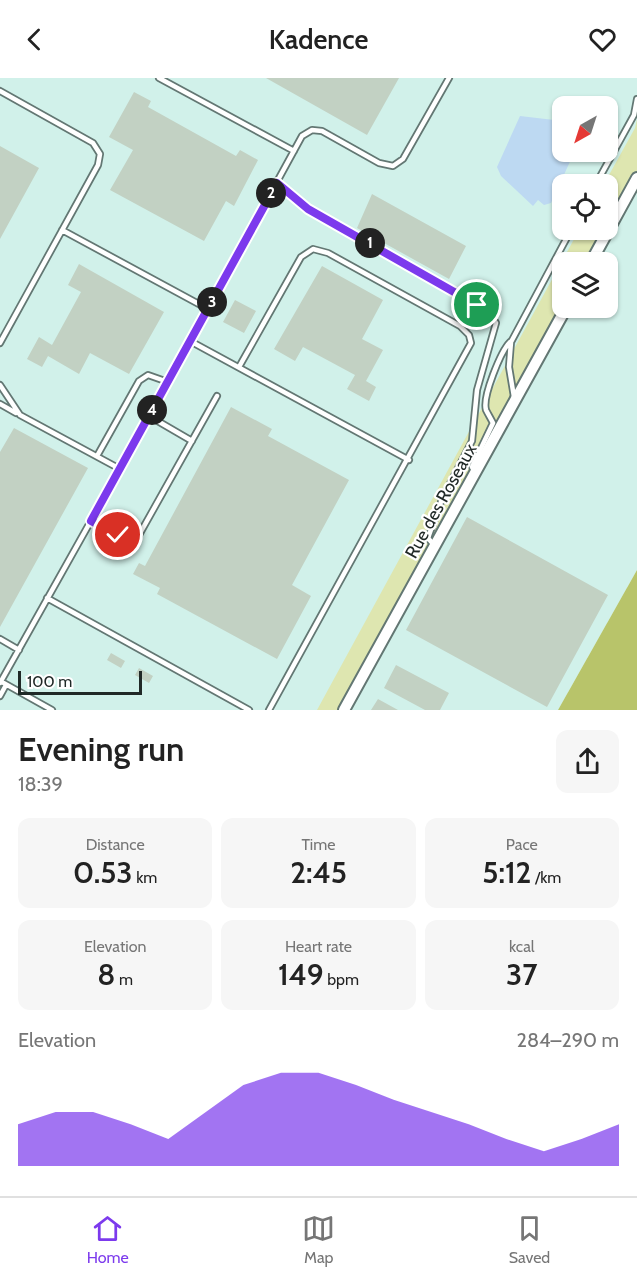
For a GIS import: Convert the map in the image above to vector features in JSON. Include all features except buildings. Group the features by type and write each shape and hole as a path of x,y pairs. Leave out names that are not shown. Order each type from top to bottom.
{"street":[{"path":"596,252 637,178"},
{"name":"Rue des Roseaux","path":"344,710 560,318"}],"lane":[{"path":"159,78 294,151"},
{"path":"0,696 2,683 47,598 305,133 317,129 385,165 399,163 448,78"},
{"path":"0,91 87,140 98,149 98,165 0,343"},
{"path":"602,174 634,115 637,99"},
{"path":"277,183 308,209 489,312 495,323 477,390 472,441 442,499 428,538 435,546"},
{"path":"62,230 208,309"},
{"path":"476,472 471,466 493,423 486,409 487,393 503,349 510,342 566,240"},
{"path":"240,367 301,257 313,249 328,253 460,326 469,335 468,351 268,710"},
{"path":"190,341 409,460"},
{"path":"510,342 509,367 515,400"},
{"path":"97,456 139,381 148,375 168,382"},
{"path":"0,385 20,415"},
{"path":"91,521 134,544 218,396"},
{"path":"0,404 120,469"},
{"path":"149,416 192,441"},
{"path":"47,598 249,710"},
{"path":"0,639 19,650"},
{"path":"2,683 52,710"}],"shaded area":[{"path":"0,78 637,78 637,570 558,710 0,710"}],"green space":[{"path":"637,119 637,178 618,213 618,174 610,174 635,128"},
{"path":"574,240 603,240 596,252 567,252"},
{"path":"552,279 552,318 557,318 344,710 317,710"},
{"path":"637,570 637,710 558,710"}],"water":[{"path":"520,116 552,120 552,162 570,162 564,174 552,174 551,203 544,205 538,200 533,206 501,176 497,167"}],"route":[{"path":"118,535 91,521 277,183 308,209 477,305"}]}
